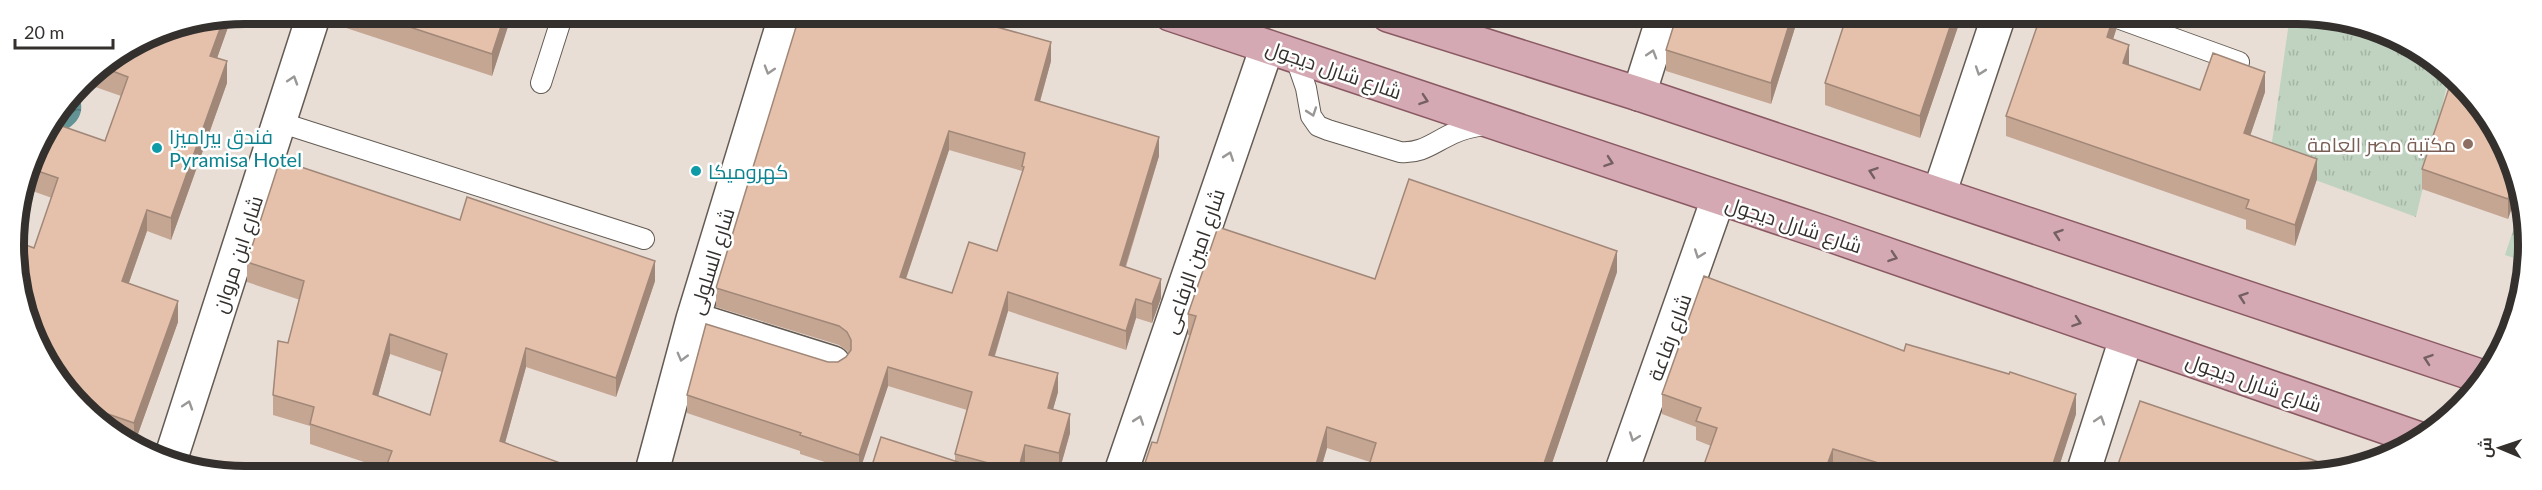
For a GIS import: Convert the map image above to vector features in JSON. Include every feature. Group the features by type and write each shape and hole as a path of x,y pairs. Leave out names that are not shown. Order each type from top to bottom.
{"main road":[{"name":"شارع شارل ديجول","path":"1200,24 1822,232 2409,435"},
{"path":"1417,24 1639,93 2476,375"}],"street":[{"name":"شارع ابن مروان","path":"172,453 311,24"},
{"name":"شارع السلولى","path":"653,466 693,319 783,24"},
{"path":"1639,93 1661,24"},
{"path":"1939,194 1996,24"},
{"name":"شارع امين الرفاعى","path":"1123,466 1281,51"},
{"name":"شارع رفاعة","path":"1624,466 1718,198"},
{"path":"693,319 833,363"},
{"path":"2085,466 2126,339"}],"lane":[{"path":"541,83 560,24"},
{"path":"2134,24 2239,62"},
{"path":"1281,51 1306,88 1311,116 1318,126 1328,130 1400,152 1412,153 1424,150 1473,126 1494,123"},
{"path":"279,122 644,239"}],"green space":[{"path":"2289,24 2340,28 2382,41 2420,61 2447,83 2416,217 2269,163"},
{"path":"2517,220 2518,259 2505,255"}],"water":[{"path":"79,99 81,112 79,117 67,129 57,128"}],"building":[{"path":"400,24 502,24 492,54"},
{"path":"797,24 986,24 1051,42 1035,100 1159,137 1120,265 1161,279 1152,304 1136,299 1126,331 1008,292 989,355 1058,373 1048,408 1070,414 1059,453 1025,445 1019,466 999,466 955,454 972,392 888,367 859,455 687,395 706,324 828,362 838,362 851,350 851,340 847,332 839,326 716,288","holes":["949,131 1025,153 1022,166 1024,167 997,251 969,242 952,293 900,277"]},
{"path":"1674,24 1789,24 1771,83 1666,50"},
{"path":"1844,24 1951,24 1920,116 1825,83"},
{"path":"2038,24 2111,24 2107,37 2129,45 2123,63 2200,90 2213,53 2265,72 2244,133 2317,159 2295,225 2246,208 2249,200 2006,116"},
{"path":"221,25 210,56 227,61 171,218 147,210 122,281 178,301 134,423 99,411 61,368 36,316 28,288 24,259 24,244 34,248 58,178 37,171 54,134 59,125 105,141 128,77 110,70 134,54 160,41 202,28"},
{"name":"مكتبة مصر العامة","path":"2450,86 2481,122 2501,160 2511,191 2508,199 2422,169"},
{"path":"280,160 460,220 467,197 655,261 616,378 526,348 500,441 568,466 386,466 392,451 310,424 314,407 273,395 278,341 288,343 304,281 247,262","holes":["390,334 447,354 430,415 373,394"]},
{"path":"1409,179 1617,251 1543,466 1369,466 1376,443 1327,427 1316,466 1144,466 1152,442 1157,443 1196,316 1188,314 1218,227 1375,279"},
{"path":"1704,276 1904,351 1906,344 2009,374 2010,372 2076,394 2052,466 1888,466 1833,449 1827,466 1704,466 1717,428 1696,421 1701,408 1662,394"},
{"path":"2140,401 2325,464 2311,466 2117,466"},
{"path":"881,437 958,462 957,466 872,466"}],"place":[{"name":"مكتبة مصر العامة","path":"2468,144"},
{"name":"فندق بيراميزا Pyramisa Hotel","path":"157,148"},
{"name":"كهروميكا","path":"696,171"}]}
